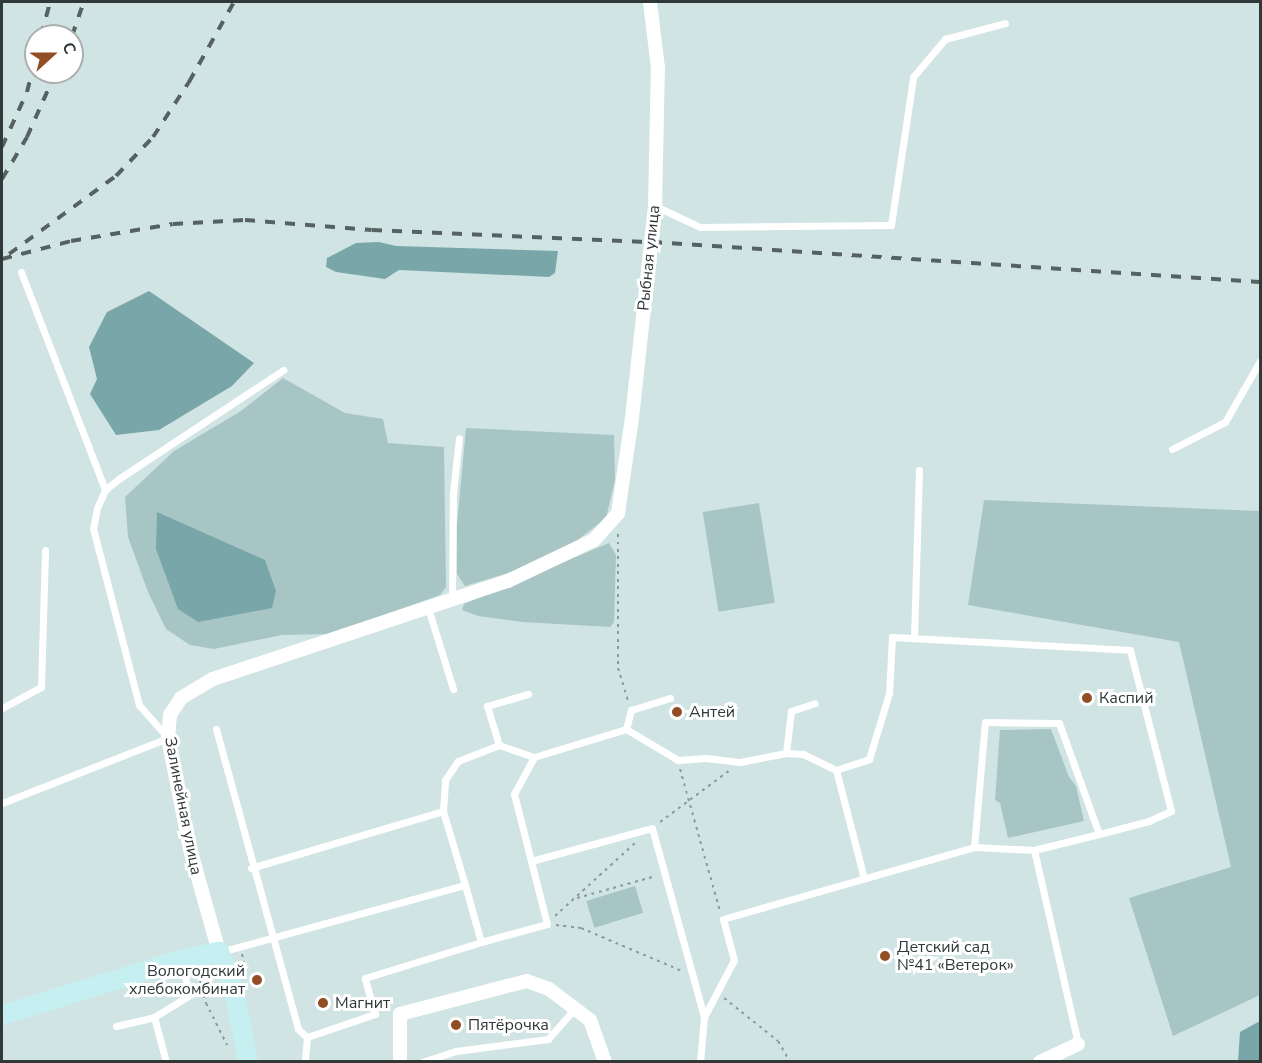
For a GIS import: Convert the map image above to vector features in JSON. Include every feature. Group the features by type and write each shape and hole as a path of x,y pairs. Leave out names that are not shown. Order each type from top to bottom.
{"main road":[{"path":"2,1016 187,958 219,952 234,991 239,1058"}],"street":[{"name":"Рыбная улица","path":"618,513 632,418 655,206 657,68 650,2"},
{"name":"Залинейная улица","path":"219,952 190,849 168,738 167,725 174,706 190,690 213,679 452,601 563,557 602,534 618,513"},
{"path":"400,1062 400,1014 527,981 576,1006 590,1020 605,1062"},
{"path":"1040,1062 1078,1044"}],"lane":[{"path":"655,206 700,227 891,225 913,77 945,39 1005,23"},
{"path":"2,803 168,738 139,705 93,530 105,490 21,272"},
{"path":"1172,449 1225,422 1260,362"},
{"path":"105,490 283,370"},
{"path":"452,601 453,493 459,438"},
{"path":"914,638 919,470"},
{"path":"2,708 41,687 45,550"},
{"path":"428,608 453,689"},
{"path":"481,942 443,811 445,780 458,761 499,745 534,757 626,729 678,760 706,758 740,762 786,753 802,754 836,770 869,759 889,693 892,637 1130,650 1171,811 1149,821 1034,850 974,847 723,919 734,960 704,1017"},
{"path":"499,745 487,706 528,694"},
{"path":"626,729 631,710 670,698"},
{"path":"786,753 791,711 815,703"},
{"path":"974,847 985,722 1059,723 1099,834"},
{"path":"216,729 251,868 298,1029 307,1037"},
{"path":"307,1037 375,1014 365,978 547,924 514,794 534,757"},
{"path":"836,770 864,878"},
{"path":"251,868 443,811"},
{"path":"531,861 652,828 704,1017 700,1062"},
{"path":"1034,850 1078,1044"},
{"path":"219,952 271,935 465,885"},
{"path":"116,1026 154,1017 190,995 187,958"},
{"path":"422,1062 456,1051 548,1039 576,1006"},
{"path":"154,1017 166,1062"},
{"path":"305,1062 307,1037"}],"path":[{"path":"618,513 618,668 631,710"},
{"path":"678,760 723,919"},
{"path":"547,924 652,828 740,762"},
{"path":"574,898 665,874"},
{"path":"547,924 581,928 693,976"},
{"path":"187,958 206,1003 239,1058"},
{"path":"717,993 778,1041 790,1062"}],"shaded area":[{"path":"379,242 396,246 558,251 555,273 549,277 399,270 385,279 336,272 326,267 327,258 356,243"},
{"path":"149,291 254,363 232,386 159,430 116,435 90,394 97,379 89,347 107,312"},
{"path":"283,378 345,413 383,419 388,443 444,447 446,587 440,595 330,634 282,635 214,649 190,645 166,629 148,592 128,537 125,497 174,451 241,411"},
{"path":"466,428 614,435 615,480 606,518 575,542 522,569 465,586 457,574 457,525"},
{"path":"984,500 1260,511 1260,995 1173,1036 1129,898 1231,867 1179,642 968,605"},
{"path":"759,503 775,603 719,612 703,512"},
{"path":"157,512 265,560 276,591 272,608 198,622 178,609 156,549"},
{"path":"609,543 616,555 614,622 610,627 522,622 478,616 462,610 464,604"},
{"path":"1051,729 1069,777 1076,786 1084,821 1008,838 1000,803 995,800 1000,730"},
{"path":"635,886 643,913 594,928 586,901"},
{"path":"1260,1021 1260,1061 1238,1061 1240,1032"}],"railway":[{"path":"44,24 50,2"},
{"path":"76,24 84,2"},
{"path":"9,254 116,176 153,137 189,82 234,2"},
{"path":"2,147 29,84"},
{"path":"2,179 27,137 51,84"},
{"path":"2,259 71,241 173,224 245,220 372,230 652,242 1260,282"}],"place":[{"name":"Каспий","path":"1087,698"},
{"name":"Антей","path":"677,712"},
{"name":"Детский сад №41 «Ветерок»","path":"885,956"},
{"name":"Вологодский хлебокомбинат","path":"257,980"},
{"name":"Магнит","path":"323,1003"},
{"name":"Пятёрочка","path":"456,1025"}]}
